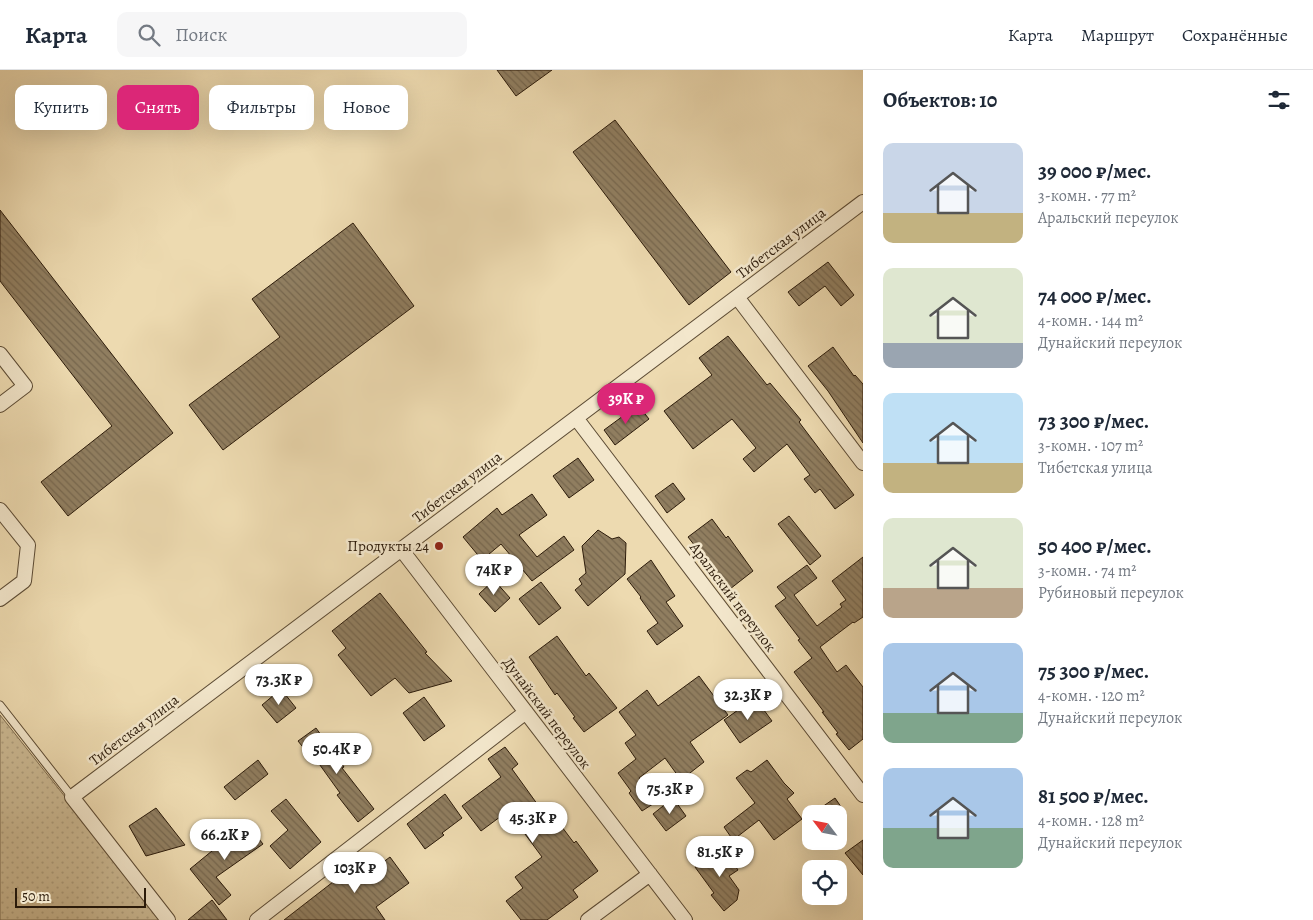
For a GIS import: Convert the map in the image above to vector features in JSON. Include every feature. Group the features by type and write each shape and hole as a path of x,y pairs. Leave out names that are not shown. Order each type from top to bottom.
{"street":[{"name":"Тибетская улица","path":"72,797 863,202"},
{"path":"737,297 863,462"},
{"path":"0,354 25,386 0,405"},
{"name":"Аральский переулок","path":"576,418 863,795"},
{"path":"0,510 28,545 24,581 0,599"},
{"name":"Дунайский переулок","path":"401,549 685,920"},
{"path":"257,920 526,712"},
{"path":"72,797 168,920"},
{"path":"588,920 650,874"}],"lane":[{"path":"0,705 72,797"}],"shaded area":[{"path":"0,715 163,920 0,920"}],"building":[{"path":"497,70 552,70 516,96"},
{"path":"615,120 731,272 689,305 573,152"},
{"path":"0,210 173,433 68,516 41,482 112,426 0,281"},
{"path":"353,223 414,306 223,450 189,405 280,337 252,299"},
{"path":"828,262 854,295 841,306 825,286 799,306 788,292"},
{"path":"728,336 767,385 770,383 801,420 799,422 854,495 835,509 820,489 815,493 804,479 810,475 787,444 754,472 743,459 756,448 732,419 693,449 664,411 712,375 699,358"},
{"path":"833,347 854,376 863,384 863,443 828,391 808,366"},
{"path":"638,405 649,419 615,445 604,430"},
{"path":"578,458 594,480 569,498 553,476"},
{"path":"673,483 685,499 667,513 655,496"},
{"path":"532,494 547,515 519,535 537,557 564,536 574,550 532,581 501,544 482,560 463,537 497,508 502,515"},
{"path":"789,516 821,556 810,565 778,524"},
{"path":"712,519 726,538 728,536 753,571 730,589 701,550 699,551 688,537"},
{"path":"598,530 612,539 619,537 626,543 625,574 588,606 575,590 582,584 579,579 586,573 582,546"},
{"path":"863,557 863,617 853,622 820,647 837,672 846,665 863,687 863,739 849,750 794,672 812,658 775,606 786,598 777,587 807,565 817,578 794,595 817,626 842,607 840,604 846,600 832,581"},
{"path":"651,560 675,596 666,602 683,626 657,645 647,631 658,623 627,579"},
{"path":"494,580 510,598 495,612 479,594"},
{"path":"541,582 561,608 539,625 519,599"},
{"path":"380,593 427,652 425,653 452,681 409,693 395,678 371,696 338,655 346,648 332,631"},
{"path":"557,636 586,676 589,673 617,708 584,732 573,718 575,717 557,693 555,695 529,657"},
{"path":"699,676 728,715 690,742 704,762 681,780 665,758 639,778 656,802 642,811 618,773 636,759 625,743 636,735 619,712 647,690 658,706"},
{"path":"281,689 296,708 277,723 262,705"},
{"path":"424,697 445,726 424,741 403,713"},
{"path":"755,698 772,721 740,743 724,720"},
{"path":"316,728 344,767 342,768 374,809 358,822 337,795 340,793 312,754 310,756 298,741"},
{"path":"505,747 518,764 512,769 548,819 553,815 574,843 576,841 598,871 573,890 578,897 547,920 521,920 506,901 523,888 515,877 542,857 508,811 481,831 462,806 501,777 488,759"},
{"path":"258,760 268,774 235,800 224,787"},
{"path":"767,760 794,793 787,799 802,819 774,840 759,820 733,840 724,827 755,803 736,778 747,770 751,772"},
{"path":"445,794 462,818 425,849 407,824"},
{"path":"673,798 686,816 666,831 653,814"},
{"path":"835,798 840,805 825,805"},
{"path":"286,799 321,842 290,869 270,846 288,830 271,811"},
{"path":"156,808 185,845 146,856 129,826"},
{"path":"246,823 263,844 216,877 231,895 219,905 190,869"},
{"path":"863,840 863,875 845,853"},
{"path":"722,847 738,870 729,876 739,890 737,900 724,911 711,895 714,893 695,867"},
{"path":"369,854 378,866 390,857 409,883 376,907 385,920 284,920"},
{"path":"212,900 227,920 188,920"}],"place":[{"name":"Продукты 24","path":"439,546"}]}
